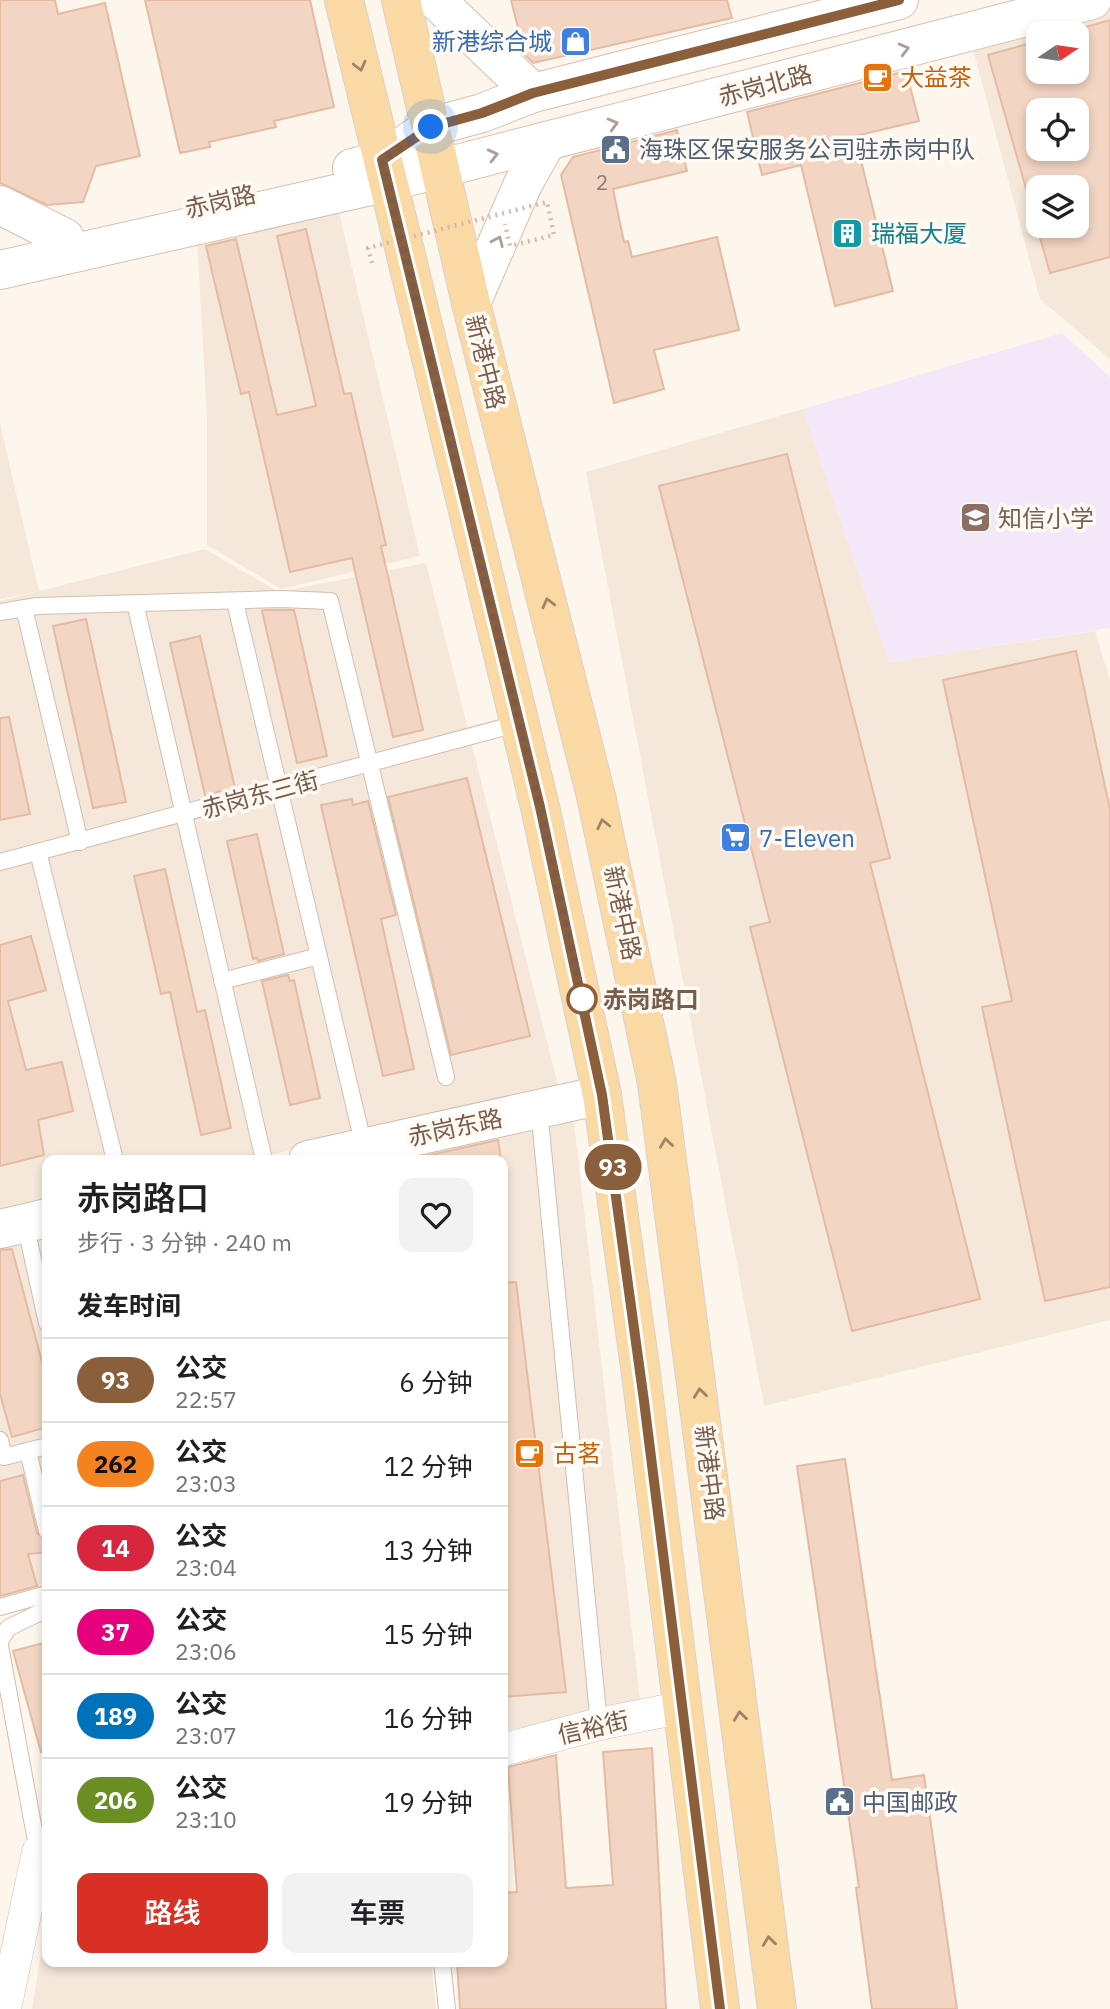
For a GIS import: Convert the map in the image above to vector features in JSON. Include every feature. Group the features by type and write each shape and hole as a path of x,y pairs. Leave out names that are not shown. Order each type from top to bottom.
{"main road":[{"path":"344,0 520,723 602,1095 684,1707 720,2009"},
{"name":"新港中路","path":"401,0 431,127 438,169 599,808 657,1083 777,2009"},
{"path":"436,0 533,93"},
{"name":"赤岗北路","path":"431,127 482,113 533,93 899,0"},
{"name":"赤岗北路","path":"438,169 1092,0"},
{"name":"赤岗路","path":"0,270 385,171 431,127"},
{"path":"471,303 505,224 547,141"},
{"name":"赤岗路","path":"0,253 385,171 438,169"},
{"path":"0,205 65,238"},
{"path":"602,1095 657,1083"},
{"name":"赤岗东路","path":"335,1155 602,1095"},
{"path":"617,1193 671,1184"}],"street":[{"name":"信裕街","path":"508,1748 599,1724 684,1707"},
{"path":"5,2009 42,1855"}],"lane":[{"path":"0,612 24,608 135,603 281,599 330,601 446,1077"},
{"path":"235,602 364,1147"},
{"path":"135,603 263,1155"},
{"path":"24,608 80,842"},
{"name":"赤岗东三街","path":"0,862 184,816 520,723"},
{"path":"38,852 114,1155"},
{"path":"222,981 319,956"},
{"path":"539,1109 599,1724"},
{"path":"24,1223 42,1301"},
{"path":"0,1440 4,1457 42,1447"},
{"path":"29,1451 42,1509"},
{"path":"0,1607 42,1595"},
{"path":"42,1611 8,1628 0,1643 42,1846"},
{"path":"443,1967 447,2009"}],"path":[{"path":"372,263 368,248 547,202 555,235 510,246 505,224"}],"shaded area":[{"path":"1110,6 1110,359 1040,299 971,42 1026,28 1026,84 1089,84 1089,21 1052,21"},
{"path":"337,204 420,556 281,589 207,545 207,418 197,237"},
{"name":"知信小学","path":"1062,333 1110,377 1110,628 889,662 803,409"},
{"path":"803,409 889,662 1095,631 1110,679 1110,1320 764,1406 586,472"},
{"path":"0,424 39,591 0,599"},
{"path":"205,549 279,592 426,563 559,1089 269,1155 116,1155 40,855 0,865 0,601"},
{"path":"37,858 112,1155 42,1155 42,1208 0,1219 0,868"},
{"path":"572,1105 641,1709 508,1730 508,1155 367,1155"},
{"path":"40,1224 42,1233 42,1602 0,1614 0,1233"},
{"path":"42,1947 42,1967 432,1967 436,2009 32,2009"}],"building":[{"path":"0,0 55,0 58,14 105,3 140,156 96,166 83,202 47,205 0,183"},
{"path":"145,0 310,0 334,107 274,121 276,127 209,142 210,147 180,153"},
{"name":"新港综合城","path":"511,0 727,0 732,18 533,63 525,55"},
{"path":"1110,20 1110,257 1050,273 1040,238 1089,238 1089,175 1026,175 1026,189 988,55 1026,44 1026,84 1089,84 1089,26"},
{"name":"瑞福大厦","path":"906,71 919,121 855,136 893,291 835,306 801,165 762,175 747,112"},
{"path":"677,130 687,171 613,189 624,242 628,241 632,257 717,237 739,330 654,350 664,389 614,403 561,175 573,157"},
{"path":"306,229 344,394 351,393 386,545 381,546 423,730 393,737 352,558 290,572 249,392 241,394 206,246 236,239 277,415 316,406 277,236"},
{"path":"787,454 890,858 870,863 980,1299 852,1331 750,927 770,922 659,486"},
{"path":"294,610 327,756 297,763 262,611"},
{"path":"86,619 126,802 93,808 53,626"},
{"path":"200,636 235,788 205,795 170,643"},
{"path":"1076,651 1110,810 1110,1287 1045,1301 982,1007 1012,1001 943,680"},
{"path":"9,717 30,814 0,820 0,718"},
{"path":"467,778 530,1036 451,1055 388,797"},
{"path":"352,799 353,805 368,801 396,915 381,919 414,1069 383,1076 321,805"},
{"path":"257,834 284,954 258,961 257,958 253,959 227,841"},
{"path":"165,869 197,1012 205,1010 231,1128 201,1135 170,992 161,994 134,876"},
{"path":"31,936 46,990 8,1001 26,1070 62,1062 73,1111 38,1120 44,1155 0,1166 0,945"},
{"path":"288,975 290,981 294,980 320,1098 290,1105 262,981"},
{"path":"498,1140 500,1155 430,1155"},
{"path":"12,1249 42,1362 42,1428 12,1437 0,1394 0,1250"},
{"path":"516,1282 566,1692 508,1697 508,1283"},
{"path":"845,1459 892,1780 924,1775 957,2009 872,2009 856,1888 859,1887 797,1466"},
{"path":"23,1475 37,1533 42,1537 42,1553 28,1554 37,1586 0,1596 0,1481"},
{"path":"42,1643 42,1752 41,1752 13,1651"},
{"path":"652,1748 666,2009 460,2009 457,1967 508,1967 508,1893 517,1892 508,1767 556,1755 566,1888 613,1885 603,1752"}],"bus line":[{"name":"93","path":"720,2009 644,1401 602,1095 540,807 382,160 431,127 482,113 533,93 899,0"}],"place":[{"name":"新港综合城","path":"575,41"},
{"name":"大益茶","path":"877,77"},
{"name":"海珠区保安服务公司驻赤岗中队","path":"616,149"},
{"name":"瑞福大厦","path":"848,233"},
{"name":"知信小学","path":"975,518"},
{"name":"7-Eleven","path":"736,838"},
{"name":"赤岗路口","path":"582,999"},
{"name":"古茗","path":"530,1453"},
{"name":"中国邮政","path":"839,1802"}],"route":[{"path":"431,127 382,160 540,807 583,1002 582,999"}]}
